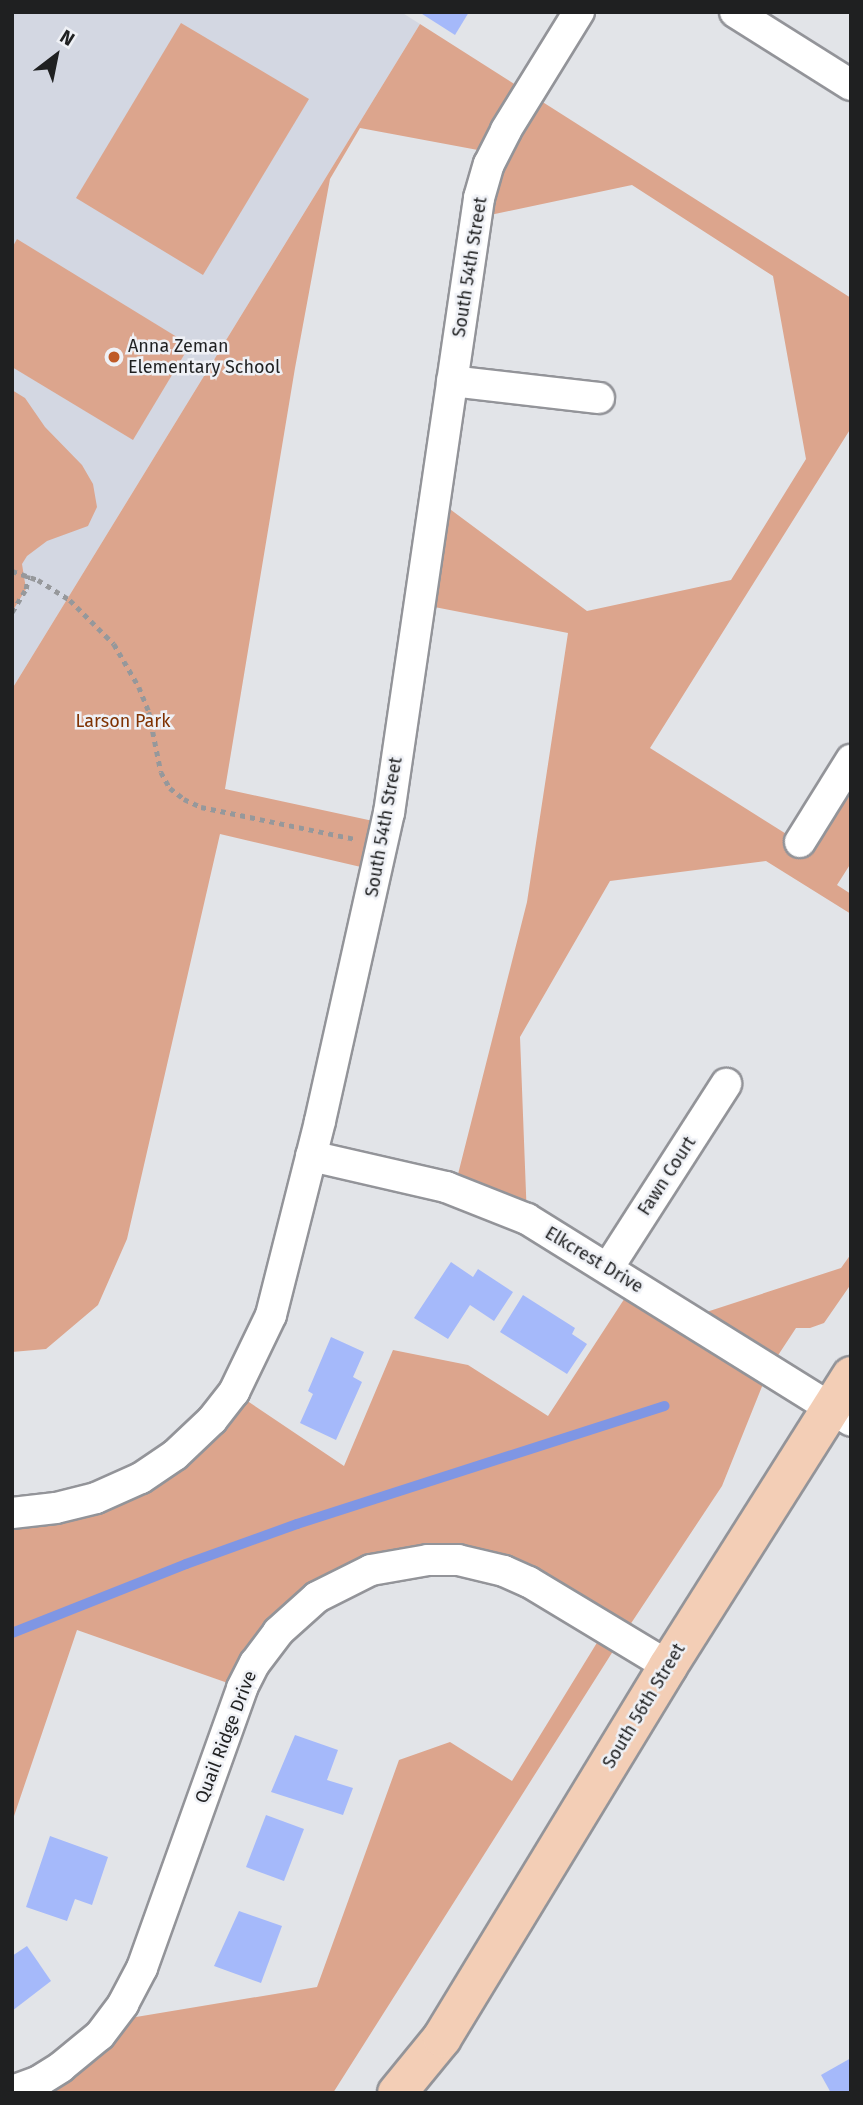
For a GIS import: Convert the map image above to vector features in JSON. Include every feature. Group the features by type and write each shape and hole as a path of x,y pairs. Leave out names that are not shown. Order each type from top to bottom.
{"main road":[{"name":"South 56th Street","path":"397,2093 442,2038 668,1666 841,1414 851,1376"},
{"name":"South 56th Street","path":"419,2093 442,2038"}],"street":[{"name":"South 54th Street","path":"12,1513 78,1503 121,1488 165,1462 212,1420 246,1373 271,1315 383,845 476,218 489,164 506,130 579,12"},
{"path":"736,12 851,85"},
{"path":"452,380 599,398"},
{"path":"800,842 851,760"},
{"name":"Fawn Court","path":"608,1268 726,1084"},
{"name":"Elkcrest Drive","path":"311,1156 479,1198 527,1220 841,1414"},
{"name":"Quail Ridge Drive","path":"12,2091 39,2081 79,2053 100,2035 123,2004 142,1968 242,1688 256,1662 278,1632 317,1597 371,1570 428,1560 458,1560 504,1571 529,1582 668,1666"}],"path":[{"path":"12,570 28,575 70,600 100,628 121,654 149,712 161,772 170,788 184,799 201,807 383,845"},
{"path":"12,612 26,590 28,575"}],"shaded area":[{"name":"Anna Zeman Elementary School","path":"12,12 401,12 420,24 12,689"}],"green space":[{"path":"181,23 309,99 203,275 76,198"},
{"name":"Larson Park","path":"420,24 851,298 851,428 650,748 799,842 851,760 851,863 837,885 851,894 851,914 766,861 610,881 520,1037 527,1219 454,1190 527,902 568,633 419,604 435,498 587,611 731,580 806,459 773,276 632,185 476,218 494,153 360,128 330,179 295,368 225,789 387,824 378,871 220,834 127,1239 98,1305 46,1349 12,1352 12,689"},
{"path":"17,239 190,345 133,440 12,367 12,248"},
{"path":"12,390 25,398 45,427 82,465 93,484 97,507 88,526 47,541 27,556 22,564 26,589 12,612"},
{"path":"851,1254 851,1284 824,1323 810,1328 796,1328 769,1369 722,1486 622,1637 333,2093 12,2093 112,2021 317,1987 399,1760 450,1742 512,1781 606,1628 504,1571 349,1579 242,1688 77,1630 12,1822 12,1513 96,1498 234,1392 344,1466 393,1350 468,1365 548,1416 634,1284 688,1318 841,1268"}],"building":[{"path":"419,12 469,12 455,35"},
{"path":"451,1262 473,1277 478,1269 513,1292 494,1321 470,1305 448,1339 414,1318"},
{"path":"523,1295 575,1328 572,1334 587,1344 567,1374 500,1332"},
{"path":"331,1337 364,1352 353,1377 362,1382 336,1440 300,1423 313,1394 308,1391"},
{"path":"295,1735 338,1750 327,1780 353,1788 343,1815 271,1792"},
{"path":"266,1815 304,1829 284,1881 246,1867"},
{"path":"50,1836 108,1857 92,1905 75,1899 67,1921 26,1907"},
{"path":"239,1911 282,1926 261,1983 214,1966"},
{"path":"27,1946 51,1981 12,2011 12,1956"},
{"path":"851,2058 851,2093 831,2093 821,2075"}],"waterway":[{"path":"12,1633 186,1564 297,1524 664,1406"}],"place":[{"name":"Anna Zeman Elementary School","path":"114,357"}]}
